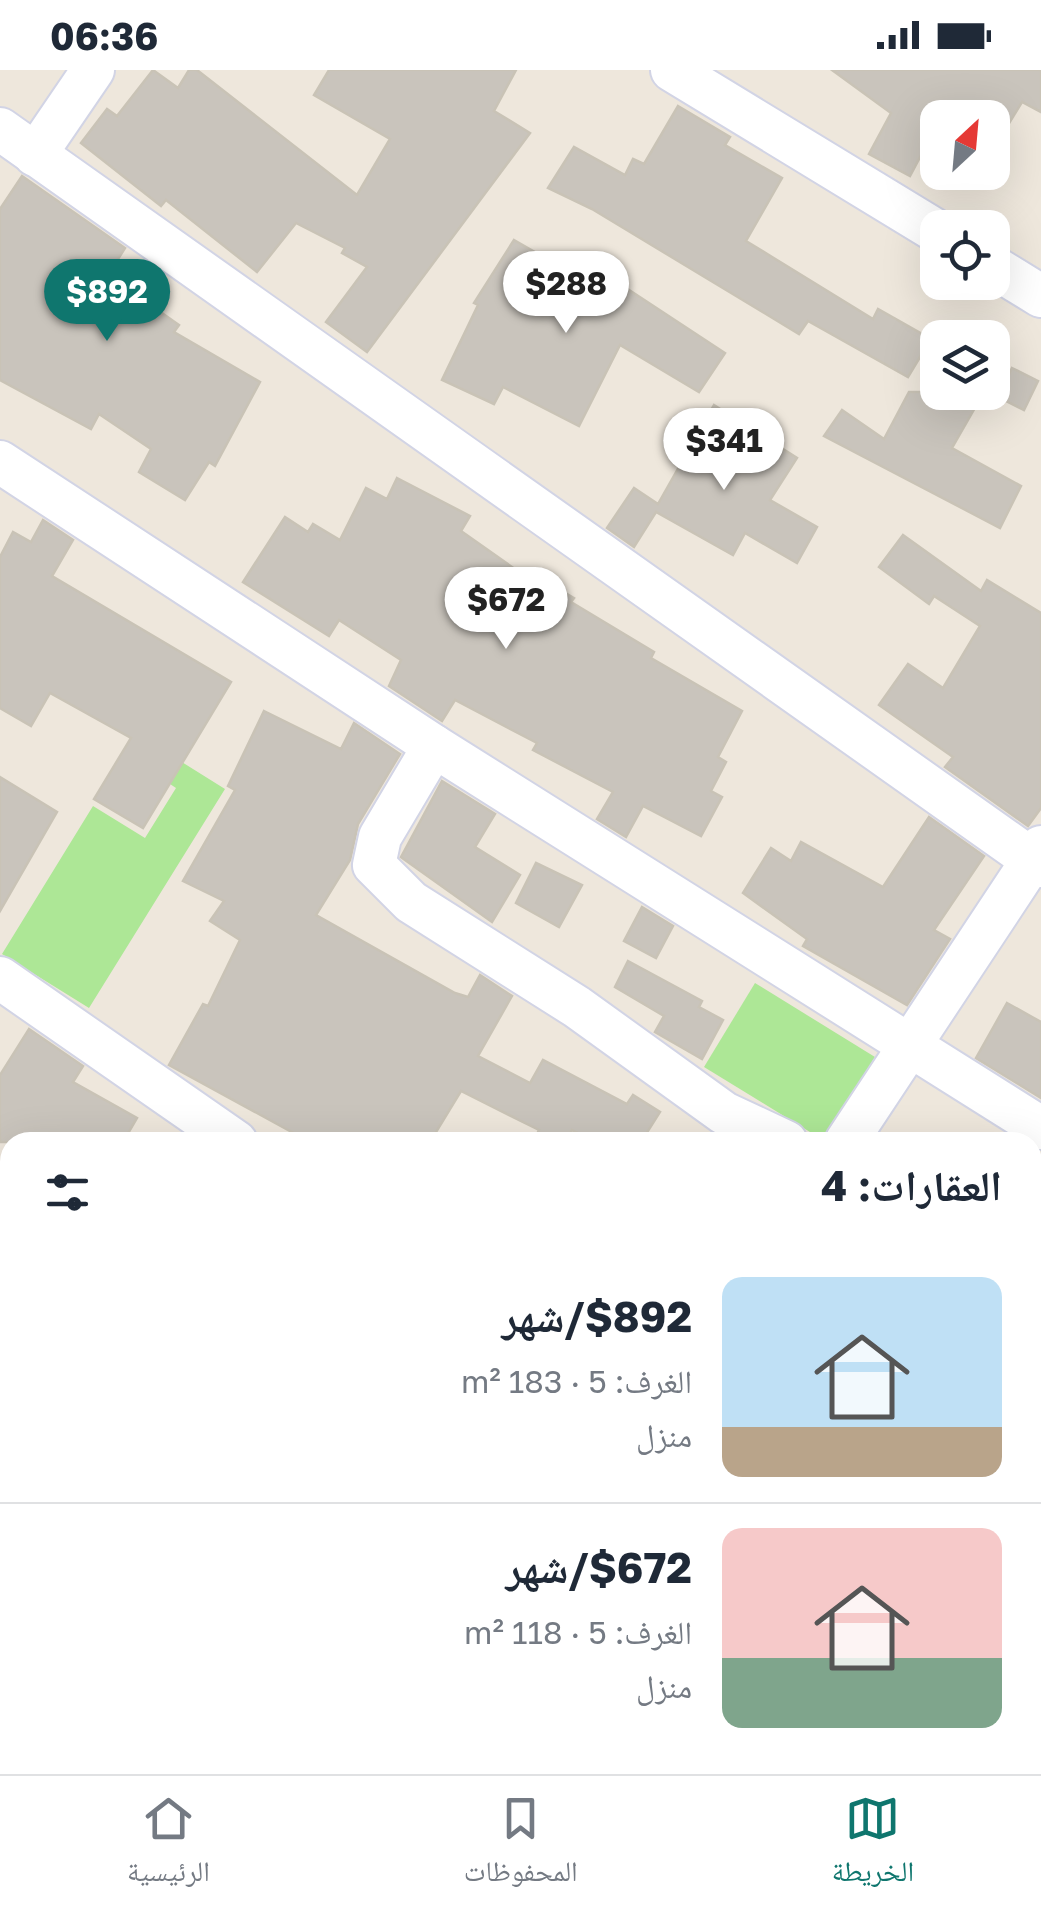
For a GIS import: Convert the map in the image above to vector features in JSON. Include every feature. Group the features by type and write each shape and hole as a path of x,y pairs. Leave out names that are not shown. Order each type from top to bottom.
{"street":[{"path":"93,70 11,142 1038,858 906,1045 852,1132"},
{"path":"672,70 920,221"},
{"path":"1010,277 1041,296"},
{"path":"0,462 434,746 1041,1128"},
{"path":"434,746 380,837 374,866 411,902 577,1008 724,1113 765,1132"},
{"path":"0,978 222,1132"}],"green space":[{"path":"177,759 225,789 89,1008 2,954 93,806 145,838 176,788 164,780"},
{"path":"755,983 875,1057 828,1132 810,1132 704,1067"}],"building":[{"path":"153,70 178,88 189,70 197,70 357,195 390,139 314,95 329,70 516,70 494,111 530,133 367,352 326,322 367,267 342,253 345,248 296,223 257,272 166,200 161,206 81,143 107,109 117,116"},
{"path":"832,70 1041,70 1041,112 1022,102 1010,122 1010,100 920,100 920,157 910,176 869,154 891,113"},
{"path":"678,106 730,137 725,145 782,178 746,241 873,319 878,309 920,333 920,357 908,377 808,321 799,334 592,209 548,188 574,147 625,175 633,159 644,164"},
{"path":"22,176 125,248 108,275 179,325 174,332 260,382 215,466 209,462 185,500 139,472 151,449 99,414 91,429 0,380 0,209"},
{"path":"514,240 573,274 582,259 725,353 699,392 620,345 579,426 503,387 494,404 442,380 478,305 474,303"},
{"path":"1012,368 1038,381 1024,410 1010,403"},
{"path":"909,392 920,392 920,410 974,410 952,448 1021,486 1000,528 824,436 842,410 884,439"},
{"path":"714,405 797,458 770,500 817,527 797,563 745,533 733,555 656,512 634,547 607,528 634,488 658,504"},
{"path":"397,478 470,516 461,531 529,579 533,574 574,598 571,602 654,652 651,658 742,711 718,757 726,762 711,791 722,797 701,836 643,806 626,837 597,819 613,792 533,750 537,743 455,700 442,721 389,686 401,660 339,620 329,636 243,582 285,517 308,532 313,524 340,540 366,488 387,499"},
{"path":"43,520 73,540 52,576 231,682 143,828 94,799 131,738 50,693 31,726 0,708 0,557 13,532 31,542"},
{"path":"903,535 981,591 987,580 1041,613 1041,808 1028,826 945,767 953,757 879,705 908,664 943,688 980,626 934,596 929,604 879,567"},
{"path":"264,711 341,749 354,723 400,754 358,824 350,860 316,915 455,993 468,997 480,975 512,996 478,1056 530,1083 543,1060 627,1104 633,1095 660,1112 647,1132 538,1132 461,1091 436,1132 292,1132 169,1065 203,1004 208,1006 240,940 210,921 224,901 183,881 235,790 228,786"},
{"path":"0,777 57,812 0,911"},
{"path":"442,781 495,814 475,847 520,875 492,922 401,857"},
{"path":"929,817 984,856 934,930 950,939 907,1005 803,946 807,939 743,893 771,848 791,861 801,842 883,887"},
{"path":"536,863 582,885 559,927 516,903"},
{"path":"642,907 673,926 656,958 624,941"},
{"path":"628,961 702,1001 699,1007 723,1020 702,1059 655,1032 664,1016 615,987"},
{"path":"1007,1003 1041,1022 1041,1098 976,1058"},
{"path":"29,1029 83,1066 73,1082 137,1118 129,1132 0,1132 0,1075"}]}
